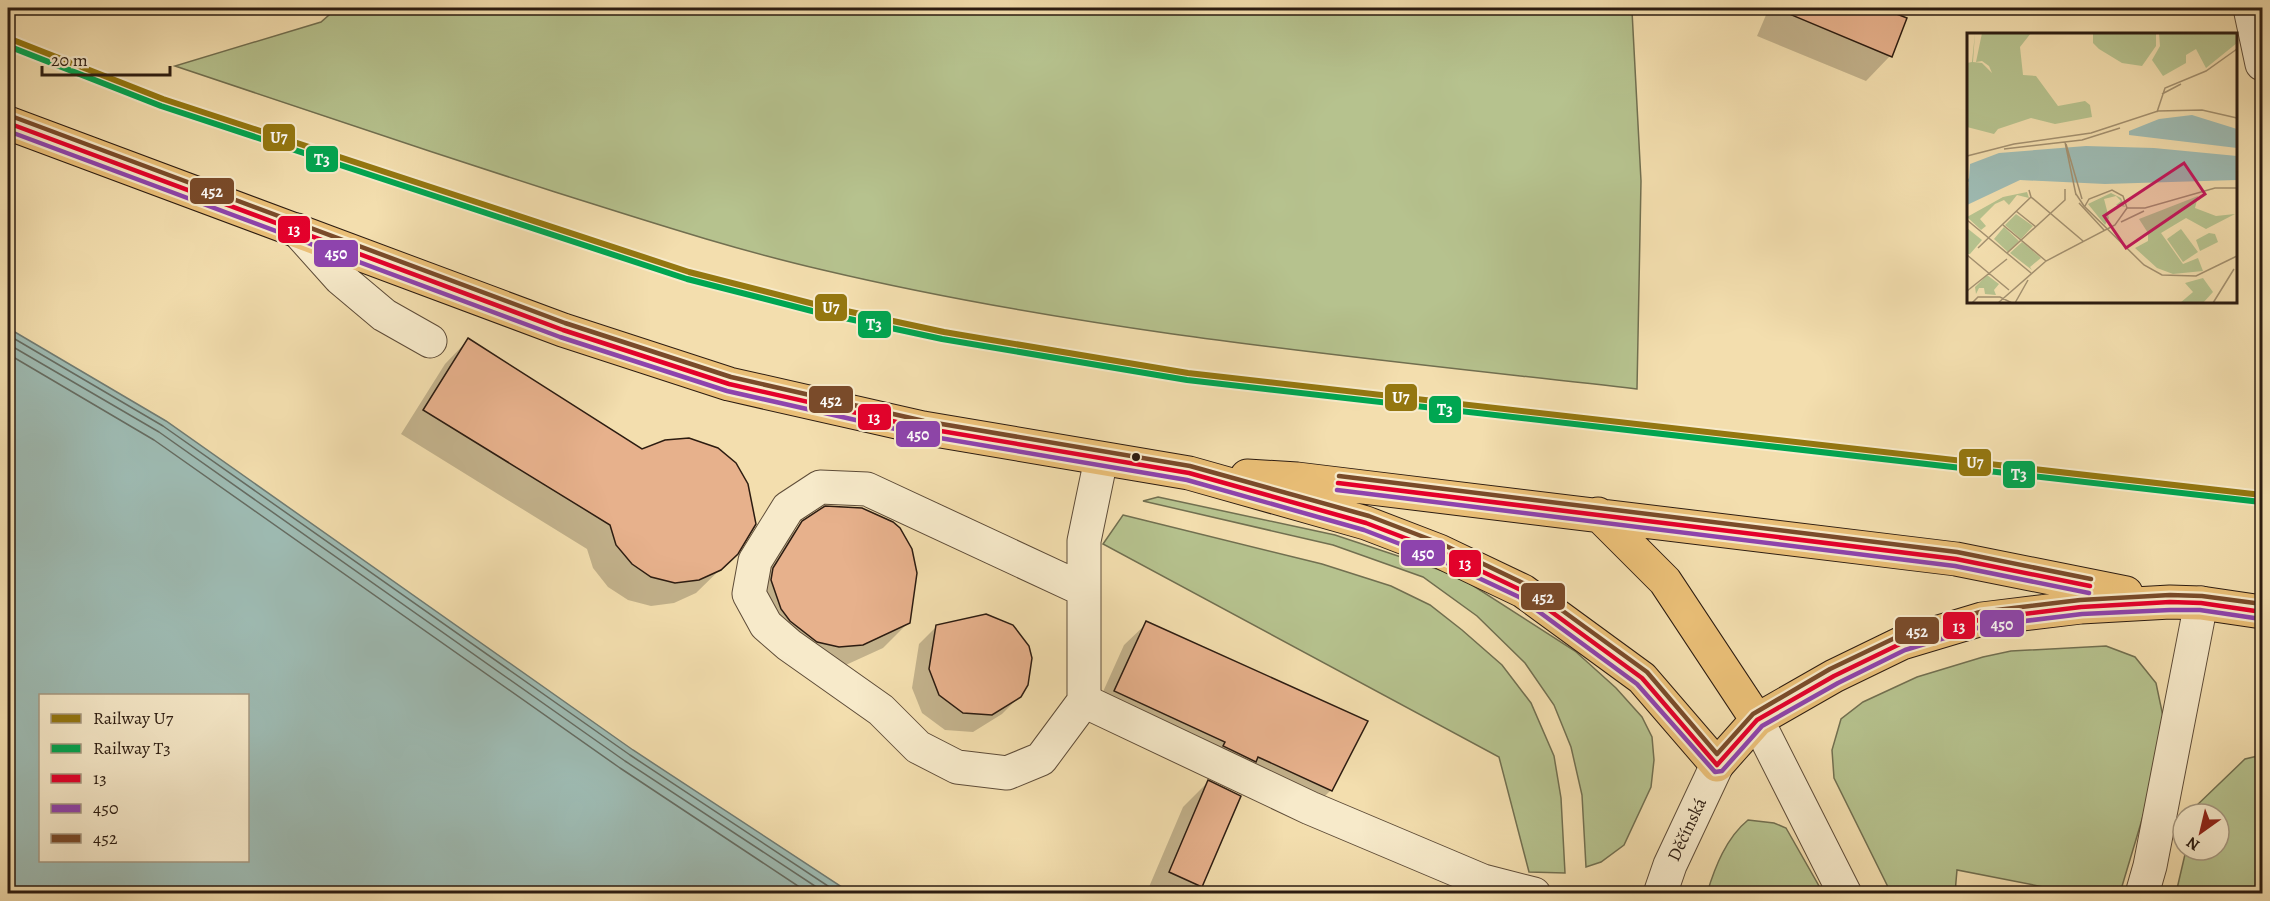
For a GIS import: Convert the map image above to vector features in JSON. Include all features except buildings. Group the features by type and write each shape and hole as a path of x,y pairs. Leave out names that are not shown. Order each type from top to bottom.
{"main road":[{"path":"8,123 563,330 729,384 923,428 1189,473 1297,479 1956,559 2186,603"},
{"path":"1189,473 1366,523 1439,551 1523,591 1642,678 1717,765"},
{"path":"1598,514 1665,581 1757,720"},
{"name":"Děčínská","path":"1717,765 1757,720 1834,676 1902,643 1982,619 2081,607 2186,603 2262,612"}],"street":[{"path":"2250,8 2262,64"},
{"path":"297,230 340,278 357,293 384,315 430,341"},
{"path":"1084,590 867,489 820,487 788,508 755,561 749,594 766,625 789,645 881,710 918,747 957,767 1007,773 1041,759 1084,701 1084,590 1084,541 1101,459"},
{"path":"2142,894 2152,854 2186,603"},
{"path":"1084,701 1310,808 1483,880 1534,894"},
{"path":"1757,720 1845,894"},
{"name":"Děčínská","path":"1660,894 1670,865 1717,765"}],"green space":[{"path":"337,8 1634,8 1632,11 1641,181 1637,389 1228,342 1025,311 823,270 622,213 175,66 321,22"},
{"path":"1158,497 1335,535 1458,576 1575,651 1616,688 1642,717 1652,737 1654,760 1651,787 1624,845 1601,862 1586,867 1582,795 1571,747 1554,705 1525,663 1477,616 1423,577 1333,545 1143,501"},
{"path":"1123,515 1322,564 1391,586 1430,605 1462,630 1502,665 1531,703 1554,756 1561,798 1565,873 1529,872 1499,757 1103,544"},
{"path":"2106,646 2135,657 2156,683 2164,721 2161,756 2120,893 2054,893 2054,889 1957,870 1955,893 1891,893 1834,778 1832,750 1841,719 1863,702 1917,677 1983,657 2011,651"},
{"path":"2262,755 2262,893 2176,893 2183,862 2231,862 2231,802 2200,802 2245,759"},
{"path":"1748,820 1774,823 1786,828 1823,893 1707,893 1727,844"}],"water":[{"path":"8,328 166,421 633,750 851,893 8,893"}],"rail line":[{"name":"U7","path":"8,38 163,99 689,272 814,304 944,332 1188,373 2262,495"},
{"name":"T3","path":"8,46 161,106 687,279 812,311 942,339 1187,380 2261,502"}],"transit line":[{"name":"452","path":"11,116 565,323 731,377 924,421 1190,466 1369,516 1442,544 1527,585 1647,672 1717,754 1753,714 1830,669 1899,636 1980,612 2080,600 2170,595 2202,596 2262,604"},
{"name":"13","path":"8,123 563,330 729,384 923,428 1189,473 1366,523 1439,551 1523,591 1642,678 1717,765 1757,720 1834,676 1902,643 1982,619 2081,607 2170,602 2201,603 2262,612"},
{"name":"450","path":"8,131 560,337 727,391 922,435 1187,480 1364,530 1436,558 1519,597 1637,684 1715,772 1722,771 1762,726 1838,683 1905,650 1984,626 2082,614 2170,610 2200,610 2261,619"},
{"name":"452","path":"1339,476 1957,552 2091,579"},
{"name":"13","path":"1338,483 1956,559 2090,586"},
{"name":"450","path":"1337,490 1955,566 2089,593"}]}
